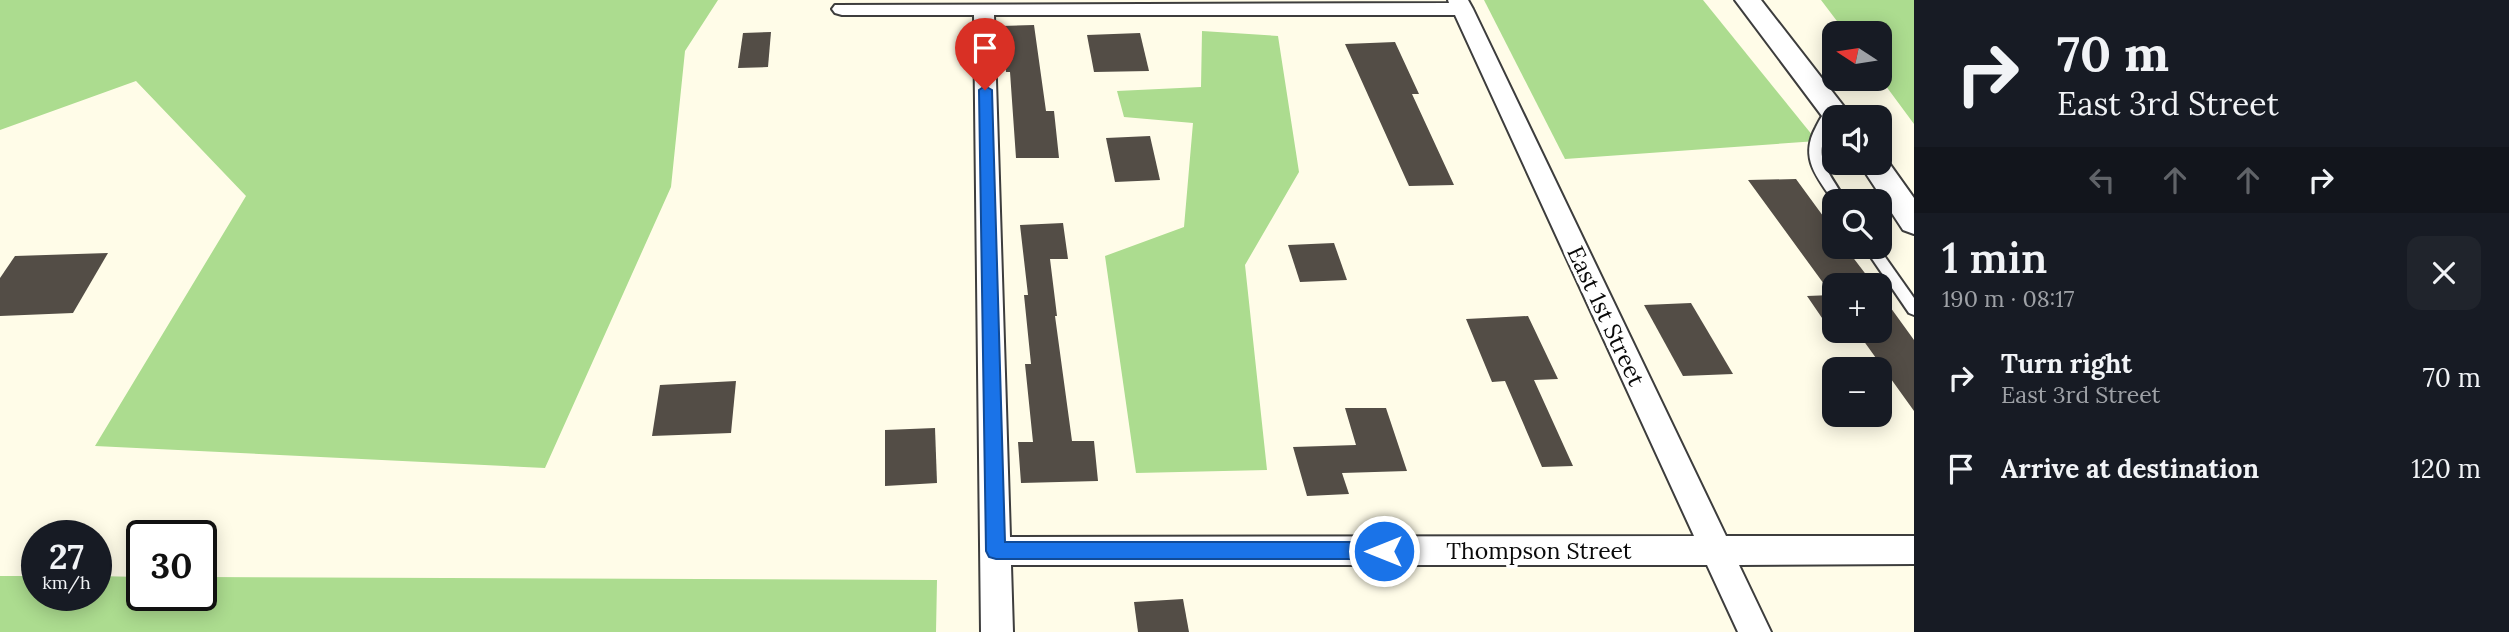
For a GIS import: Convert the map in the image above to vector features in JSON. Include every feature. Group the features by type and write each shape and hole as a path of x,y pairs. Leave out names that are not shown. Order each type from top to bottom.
{"street":[{"path":"1748,0 1829,105"},
{"path":"842,9 1460,5"},
{"name":"East 1st Street","path":"1460,5 1755,632"},
{"path":"984,9 997,632"},
{"path":"1882,175 1914,222"},
{"name":"Thompson Street","path":"996,551 1914,550"}],"lane":[{"path":"1822,127 1816,132 1813,148 1822,171"},
{"path":"1879,259 1914,309"}],"green space":[{"path":"0,0 718,0 685,51 671,187 545,468 95,446 246,196 136,81 0,130"},
{"path":"1484,0 1703,0 1817,141 1565,159"},
{"path":"1821,0 1914,0 1914,124 1890,91 1892,91 1892,21 1837,21"},
{"path":"1202,31 1278,36 1299,172 1245,265 1267,470 1136,473 1105,256 1184,227 1193,123 1124,117 1117,91 1201,87"},
{"path":"0,576 21,576 21,611 112,611 112,576 126,577 126,611 217,611 217,577 937,580 936,632 0,632"}],"building":[{"path":"1034,25 1046,111 1054,111 1059,158 1016,158 1010,72 1006,72 1001,26"},
{"path":"771,32 768,67 738,68 743,33"},
{"path":"1140,33 1149,71 1094,72 1087,35"},
{"path":"1395,42 1419,94 1412,94 1454,185 1409,186 1345,44"},
{"path":"1150,136 1160,180 1115,182 1106,138"},
{"path":"1796,179 1822,215 1822,259 1854,259 1865,273 1822,273 1822,281 1748,180"},
{"path":"1063,223 1068,259 1050,259 1055,316 1072,441 1094,441 1098,481 1021,483 1018,442 1033,442 1025,364 1031,364 1024,295 1028,295 1020,225"},
{"path":"1334,243 1347,280 1300,282 1288,245"},
{"path":"108,253 73,313 0,316 0,278 15,256"},
{"path":"1822,295 1822,318 1807,296"},
{"path":"1691,303 1733,374 1683,376 1644,305"},
{"path":"1892,310 1914,340 1914,411 1892,380 1892,357 1875,357 1865,343 1892,343"},
{"path":"1528,316 1558,379 1534,380 1573,466 1542,467 1505,381 1492,382 1466,319"},
{"path":"736,381 731,433 652,436 660,385"},
{"path":"1345,408 1386,408 1407,471 1342,473 1349,494 1307,496 1293,447 1356,445"},
{"path":"935,428 937,483 885,486 885,430"},
{"path":"1183,599 1189,632 1138,632 1134,602"}],"route":[{"path":"985,90 996,551 1384,551"}]}
